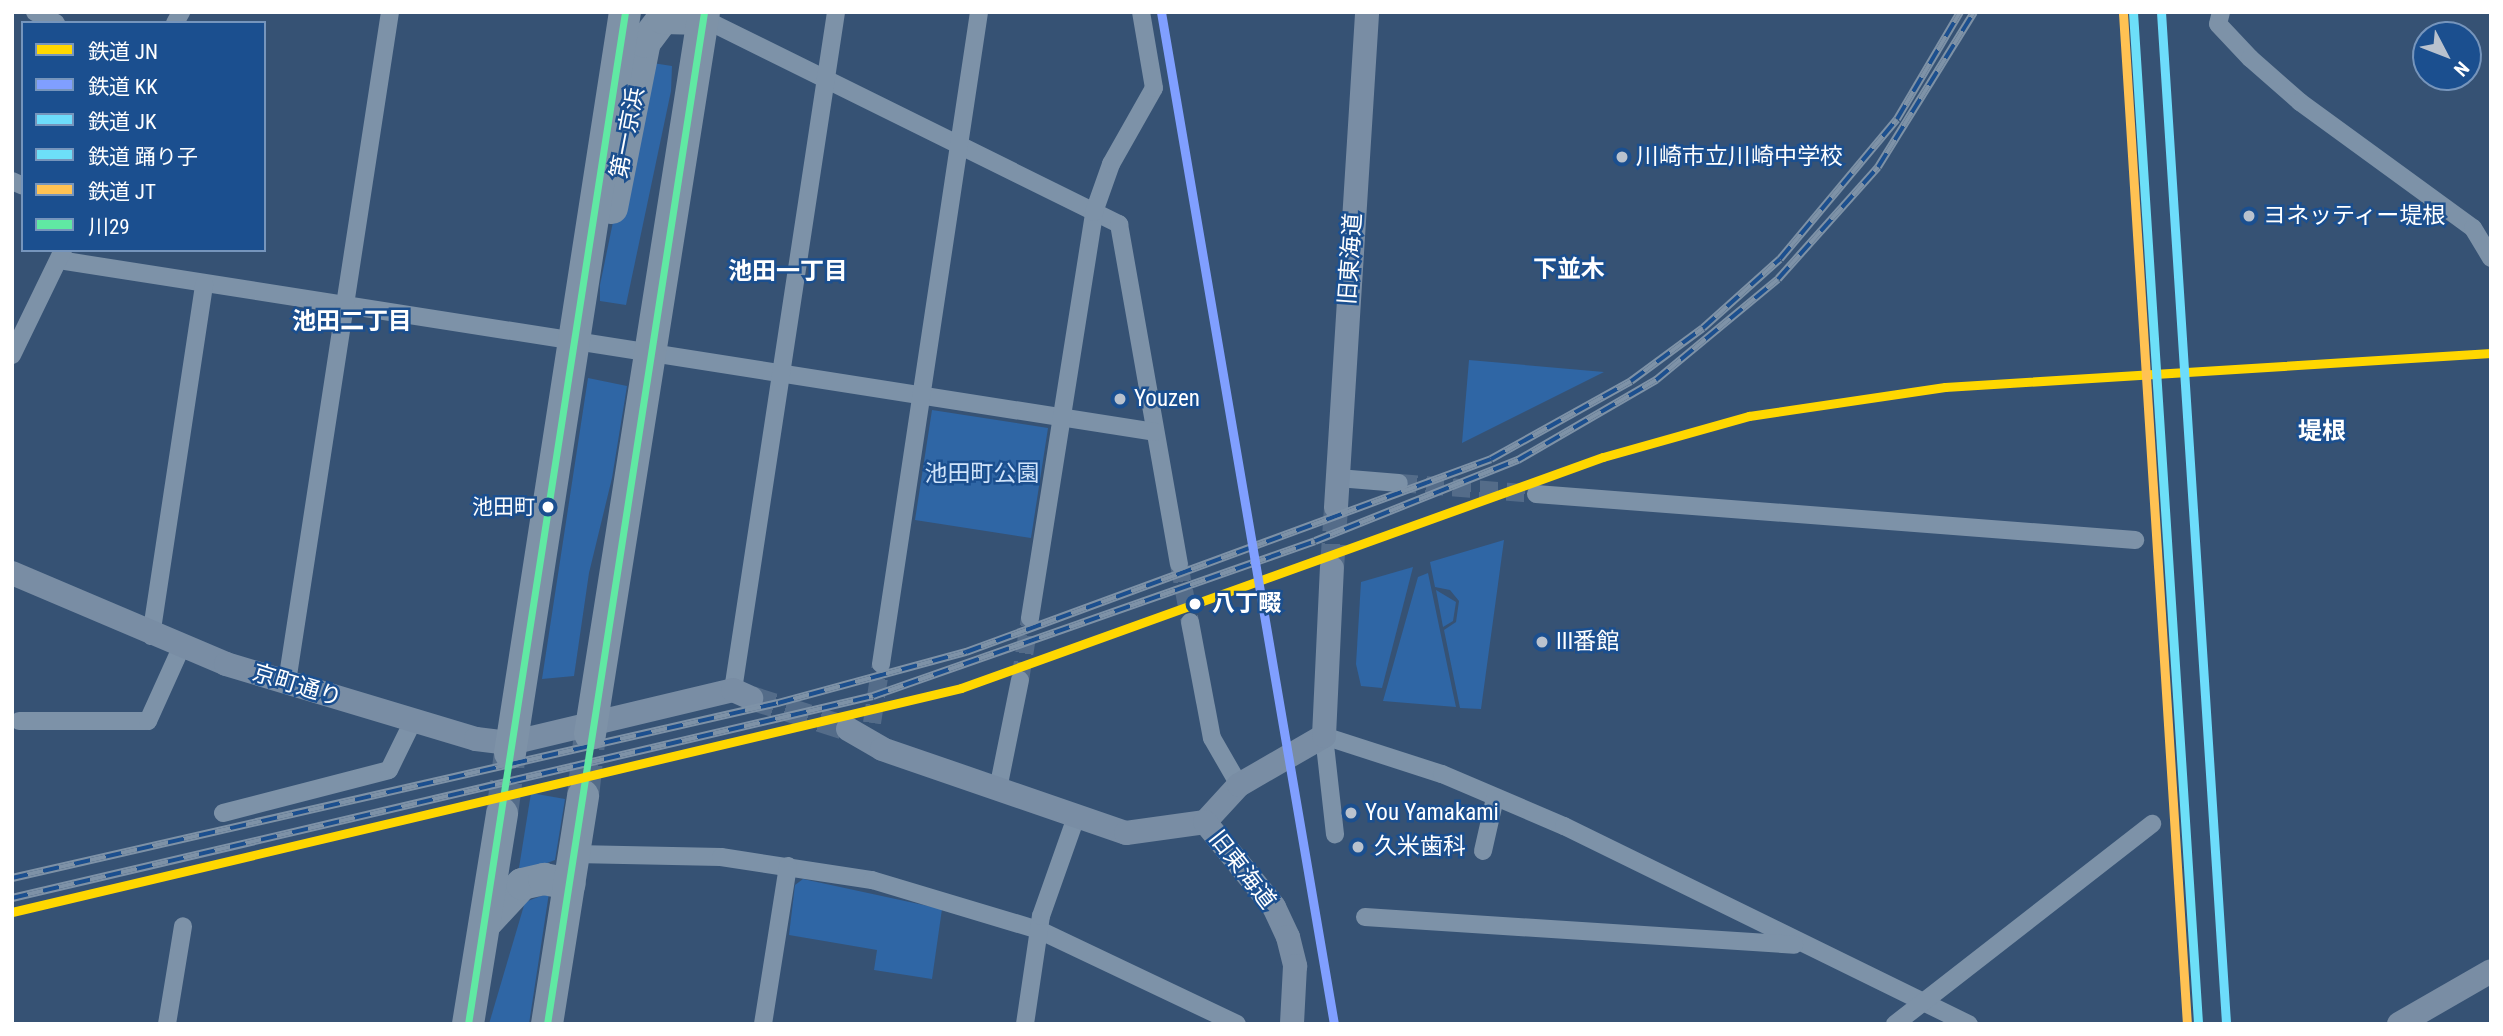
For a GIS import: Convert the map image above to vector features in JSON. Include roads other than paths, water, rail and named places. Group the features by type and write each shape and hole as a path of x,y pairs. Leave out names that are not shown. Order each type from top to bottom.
{"highway":[{"name":"第一京浜","path":"511,748 625,12"},
{"name":"第一京浜","path":"581,289 625,160 645,42 663,18 689,14"},
{"path":"591,727 696,64 689,14"},
{"path":"547,1024 583,796"},
{"path":"468,1024 502,814"},
{"path":"485,923 522,884 573,869"}],"street":[{"path":"35,12 52,21"},
{"path":"287,682 342,305 390,12"},
{"path":"742,694 783,373 836,12"},
{"path":"881,664 979,12"},
{"path":"1030,618 1094,212 1111,164 1154,88 1140,12"},
{"name":"旧東海道","path":"1336,507 1367,12"},
{"path":"2221,12 2218,24 2250,58 2473,228 2491,258"},
{"path":"689,14 1119,224 1179,564"},
{"path":"12,355 61,255 204,284 1155,432"},
{"path":"151,636 204,284"},
{"path":"1338,478 1399,483"},
{"path":"1536,494 2135,540"},
{"path":"1332,568 1324,736 1335,834"},
{"name":"京町通り","path":"12,573 181,648 413,721 511,748 591,727 742,694"},
{"path":"1190,622 1212,737 1239,785"},
{"path":"19,721 148,721 181,648"},
{"path":"998,789 1020,680"},
{"path":"223,813 389,770 413,721"},
{"path":"863,731 998,789 1076,817 1145,834 1205,822"},
{"path":"1324,736 1495,798 1969,1024"},
{"name":"旧東海道","path":"1292,1024 1295,966 1288,937 1274,907 1205,822 1239,785 1324,736"},
{"path":"1483,851 1495,798"},
{"path":"1025,1024 1039,930 1076,817"},
{"path":"1895,1024 2152,824"},
{"path":"573,869 788,866 872,880 1039,930 1237,1024"},
{"path":"763,1024 788,866"},
{"path":"1364,917 1805,945"},
{"path":"167,1024 183,926"},
{"path":"2399,1024 2491,971"}],"tunnel":[{"path":"1399,483 1536,494"},
{"path":"1332,568 1336,507"},
{"path":"1179,564 1190,622"},
{"path":"1020,680 1030,618"},
{"path":"872,723 881,664"},
{"path":"751,698 848,729"},
{"path":"583,796 590,734"},
{"path":"502,814 510,753"}],"railway":[{"path":"12,878 778,703 966,652 1491,459 1631,381 1703,328 1780,259 1897,119 1960,12"},
{"path":"12,898 873,696 1315,541 1518,460 1656,380 1778,279 1878,167 1974,12"}],"rail line":[{"name":"KK","path":"1161,12 1334,1024"},
{"name":"踊り子","path":"2133,12 2198,1024"},
{"name":"JK","path":"2161,12 2226,1024"},
{"name":"JT","path":"2123,13 2187,1024"},
{"name":"JN","path":"12,912 961,688 1603,457 1749,416 1945,387 2491,353"}],"place":[{"name":"川崎市立川崎中学校","path":"1622,157"},
{"name":"ヨネッティー堤根","path":"2249,216"},
{"name":"Youzen","path":"1120,399"},
{"name":"池田町","path":"548,507"},
{"name":"八丁畷","path":"1195,604"},
{"name":"III番館","path":"1542,642"},
{"name":"You Yamakami","path":"1351,813"},
{"name":"久米歯科","path":"1358,847"}],"district":[{"name":"下並木","path":"1569,270"},
{"name":"池田一丁目","path":"788,272"},
{"name":"池田二丁目","path":"352,322"},
{"name":"堤根","path":"2322,432"}],"park label":[{"name":"池田町公園","path":"982,474"}]}
